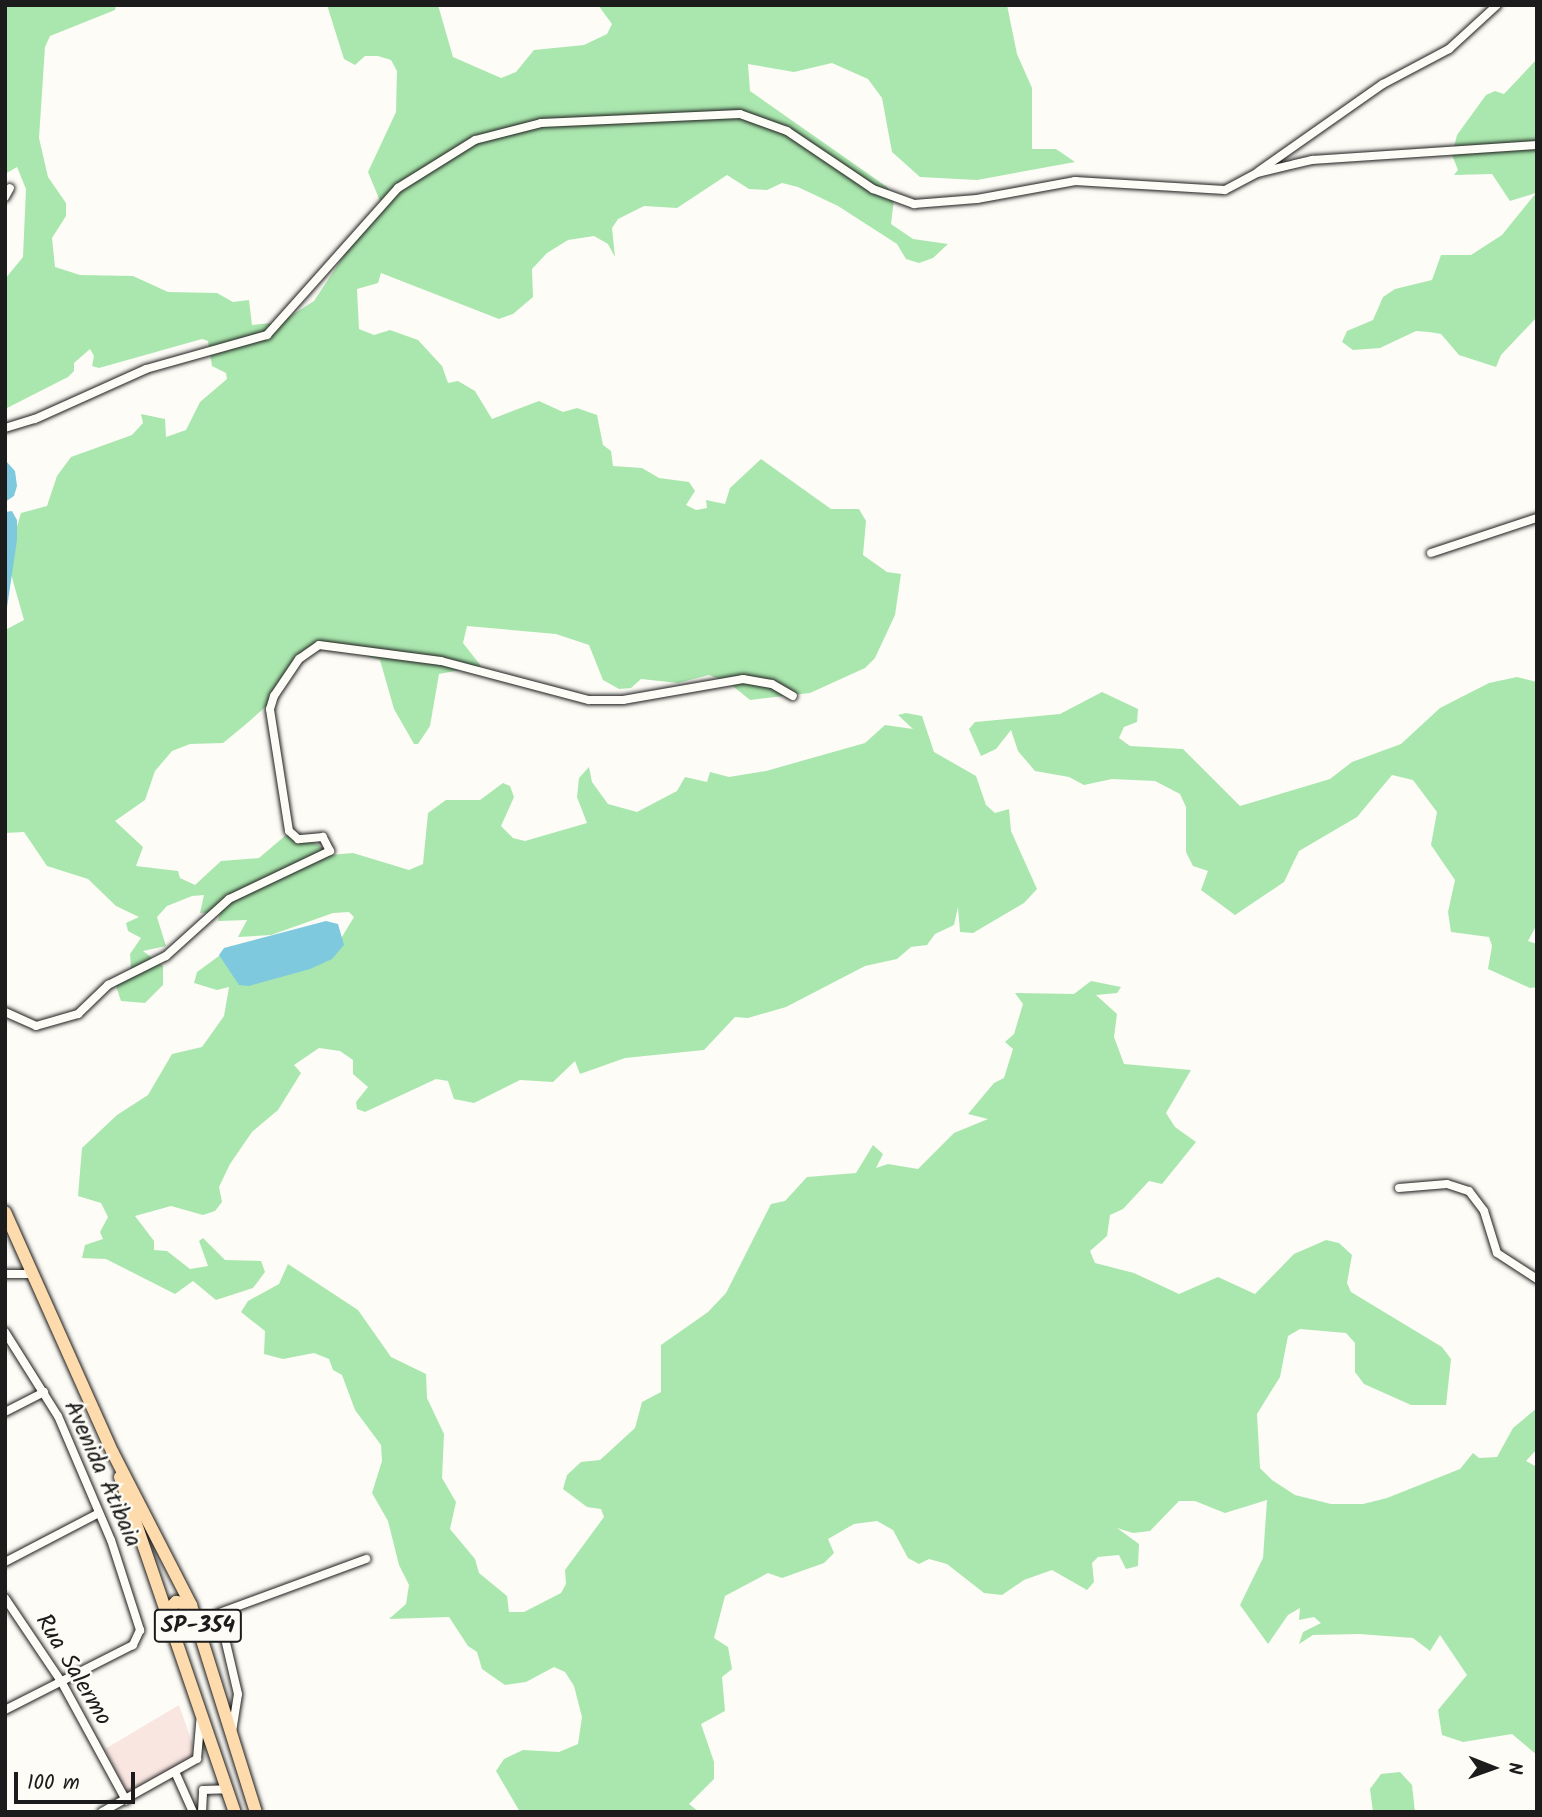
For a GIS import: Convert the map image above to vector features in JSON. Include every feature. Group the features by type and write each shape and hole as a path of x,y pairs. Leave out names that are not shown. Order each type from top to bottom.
{"main road":[{"name":"SP-354","path":"5,1212 113,1453 191,1605 256,1812"},
{"name":"SP-354","path":"113,1453 234,1812"},
{"path":"165,1613 176,1602 191,1605"}],"street":[{"path":"5,428 35,419 146,369 267,335 398,188 475,140 541,123 740,114 787,131 873,189 914,204 977,199 1075,181 1225,190 1256,173 1371,91 1449,49 1497,5"},
{"path":"1256,173 1312,160 1537,145"},
{"path":"5,197 10,188"},
{"path":"1431,553 1537,518"},
{"path":"5,1012 36,1026 78,1014 108,985 166,956 229,899 330,851 323,837 298,839 289,831 270,709 274,696 299,659 320,645 441,661 589,700 623,700 743,679 772,684 793,696"},
{"path":"1399,1188 1447,1184 1469,1191 1484,1211 1497,1252 1537,1279"},
{"path":"5,1274 33,1274"},
{"name":"Avenida Atibaia","path":"5,1332 44,1392 99,1513 139,1623 138,1640 61,1681"},
{"path":"5,1412 44,1392"},
{"path":"5,1562 99,1513"},
{"path":"232,1735 238,1693 219,1613 366,1559"},
{"name":"Rua Salermo","path":"5,1598 61,1681 126,1800"},
{"path":"5,1710 61,1681"},
{"path":"102,1812 176,1774 197,1759 200,1715"},
{"path":"176,1774 193,1812"},
{"path":"202,1812 203,1790 227,1789"}],"shaded area":[{"path":"179,1705 195,1751 186,1763 127,1793 105,1749"}],"green space":[{"path":"5,5 116,5 115,10 50,36 45,47 39,138 48,177 66,203 66,216 52,238 55,267 80,275 133,276 168,292 217,293 233,302 249,300 252,325 281,322 314,301 380,201 368,172 396,112 397,71 391,60 378,56 365,56 355,65 344,59 327,5 438,5 453,57 501,78 516,72 534,50 584,45 607,34 612,24 598,5 1007,5 1017,54 1032,88 1032,149 1056,149 1075,162 977,180 920,177 892,152 882,98 868,79 832,63 794,72 748,64 750,91 887,187 894,199 891,224 913,239 948,244 933,258 919,263 906,259 897,244 838,206 798,187 782,183 767,190 749,189 727,175 677,208 644,206 618,219 612,228 615,257 608,244 594,236 568,240 547,253 532,269 533,297 513,314 499,319 381,273 378,283 357,289 359,329 374,335 390,330 418,340 442,366 448,383 458,381 475,391 492,419 539,401 563,412 577,408 597,415 603,445 611,451 613,466 642,468 659,478 689,482 695,491 686,505 696,510 707,508 706,500 725,504 730,488 761,459 831,509 859,509 866,521 863,555 887,572 901,574 895,615 875,658 865,668 810,693 750,700 729,683 709,675 678,683 641,679 631,688 619,689 603,680 589,645 556,634 467,626 463,643 481,666 439,674 430,726 418,744 414,744 394,709 380,660 329,645 310,649 272,701 223,743 190,744 172,751 155,771 145,800 115,821 143,847 136,866 178,871 180,878 195,885 221,861 259,858 286,835 317,844 330,855 353,853 409,870 423,864 428,813 446,800 480,800 503,783 510,786 514,797 501,826 513,838 525,841 587,823 577,797 579,778 589,767 592,782 608,804 637,812 677,791 685,777 707,782 710,772 729,777 766,771 865,743 885,725 913,729 898,715 906,713 922,716 934,752 976,776 986,805 995,813 1009,809 1011,831 1037,889 1024,903 973,933 960,932 958,907 954,925 935,934 927,945 911,947 897,959 865,966 786,1007 748,1018 735,1017 704,1050 625,1058 580,1074 575,1061 553,1082 520,1080 474,1103 454,1099 448,1081 436,1079 365,1112 357,1109 356,1102 368,1087 353,1074 353,1060 340,1051 319,1048 294,1065 301,1073 278,1110 252,1132 230,1164 219,1187 222,1202 215,1211 203,1215 171,1206 135,1216 154,1241 154,1250 167,1251 190,1269 208,1266 199,1241 203,1238 225,1260 261,1261 265,1272 253,1288 216,1300 193,1281 175,1294 106,1259 82,1258 85,1245 103,1239 100,1232 108,1217 101,1203 78,1196 82,1148 117,1115 148,1095 172,1054 202,1047 224,1016 229,987 217,990 194,983 197,972 223,953 340,940 354,917 349,912 333,913 271,935 238,937 247,920 218,921 220,912 200,913 204,895 192,896 167,906 157,917 166,946 143,951 163,966 163,985 145,1003 121,1001 115,983 131,968 130,954 141,938 128,931 126,923 139,917 116,906 88,879 47,866 24,832 5,833 5,630 24,620 7,560 21,513 47,506 57,476 71,457 132,435 143,423 141,414 165,419 166,437 186,430 200,402 227,379 226,373 212,366 208,341 202,339 99,368 92,366 94,356 90,349 74,363 74,371 68,377 5,409 5,279 23,257 26,189 17,167 5,174"},
{"path":"1537,59 1537,317 1501,355 1496,367 1459,355 1441,334 1429,332 1416,331 1380,348 1353,350 1342,342 1347,331 1373,320 1383,297 1395,289 1432,280 1441,255 1471,255 1502,235 1536,193 1510,201 1492,174 1454,175 1458,170 1452,155 1457,135 1486,95 1495,91 1504,94"},
{"path":"1517,677 1537,682 1537,903 1535,928 1528,941 1537,944 1537,987 1530,988 1488,969 1492,946 1489,937 1451,932 1448,912 1455,880 1431,845 1437,812 1413,780 1392,775 1357,817 1299,851 1284,882 1235,915 1201,890 1208,871 1193,866 1186,852 1186,807 1180,794 1155,781 1112,779 1084,785 1069,777 1035,771 1018,751 1011,730 996,749 981,756 969,729 975,722 1060,714 1102,692 1138,709 1137,722 1124,727 1119,738 1130,746 1183,749 1240,806 1330,779 1352,762 1401,744 1440,708 1489,683"},
{"path":"1091,981 1121,987 1117,993 1096,995 1117,1014 1114,1037 1124,1064 1191,1070 1166,1113 1175,1127 1196,1142 1162,1184 1149,1181 1123,1209 1110,1215 1107,1236 1090,1251 1095,1263 1134,1273 1179,1294 1218,1277 1255,1294 1294,1254 1326,1240 1339,1243 1352,1255 1347,1283 1351,1292 1442,1347 1451,1359 1446,1405 1411,1405 1364,1384 1355,1372 1355,1343 1346,1333 1300,1329 1288,1336 1280,1377 1257,1414 1260,1468 1272,1480 1295,1495 1331,1504 1363,1504 1387,1498 1460,1469 1473,1453 1479,1458 1497,1457 1513,1428 1537,1408 1537,1449 1526,1461 1537,1467 1537,1755 1512,1734 1463,1742 1442,1735 1438,1710 1467,1675 1440,1635 1430,1651 1413,1638 1359,1634 1313,1635 1299,1644 1303,1632 1321,1623 1314,1617 1299,1620 1300,1608 1288,1615 1268,1644 1240,1605 1263,1558 1267,1500 1225,1513 1195,1501 1179,1501 1150,1531 1133,1533 1117,1528 1139,1544 1138,1566 1126,1569 1119,1555 1098,1557 1092,1563 1094,1582 1087,1590 1052,1570 1024,1580 1002,1595 984,1593 947,1564 929,1559 919,1564 908,1558 893,1530 877,1521 854,1524 828,1539 834,1553 824,1563 782,1578 768,1573 725,1596 714,1638 728,1647 732,1669 722,1677 725,1711 701,1724 714,1762 714,1779 689,1804 699,1812 520,1812 496,1771 504,1759 523,1750 559,1752 578,1744 582,1717 574,1686 565,1672 554,1667 526,1682 505,1685 482,1669 477,1652 468,1646 449,1617 389,1619 406,1604 409,1585 399,1565 388,1521 372,1493 382,1461 381,1445 355,1410 342,1375 333,1370 329,1359 314,1353 283,1359 264,1354 265,1331 241,1312 248,1301 279,1284 288,1264 358,1310 391,1357 426,1374 427,1398 444,1434 442,1478 456,1502 450,1529 475,1559 479,1573 507,1596 509,1612 524,1612 561,1593 566,1584 565,1570 604,1517 601,1509 587,1507 563,1489 567,1475 581,1462 600,1460 635,1428 642,1402 661,1392 661,1345 708,1312 726,1293 771,1204 785,1201 807,1177 856,1173 873,1145 883,1154 876,1168 888,1164 918,1169 954,1133 988,1119 968,1114 994,1083 1004,1078 1013,1049 1005,1042 1014,1034 1023,1004 1015,993 1074,994"},
{"path":"1400,1772 1412,1785 1415,1812 1373,1812 1370,1789 1381,1774"}],"water":[{"path":"5,460 15,471 17,486 14,496 5,502"},
{"path":"12,511 17,520 17,540 5,621 5,512"},
{"path":"326,921 338,924 344,945 332,959 310,969 249,986 239,985 219,955 224,948"}]}
